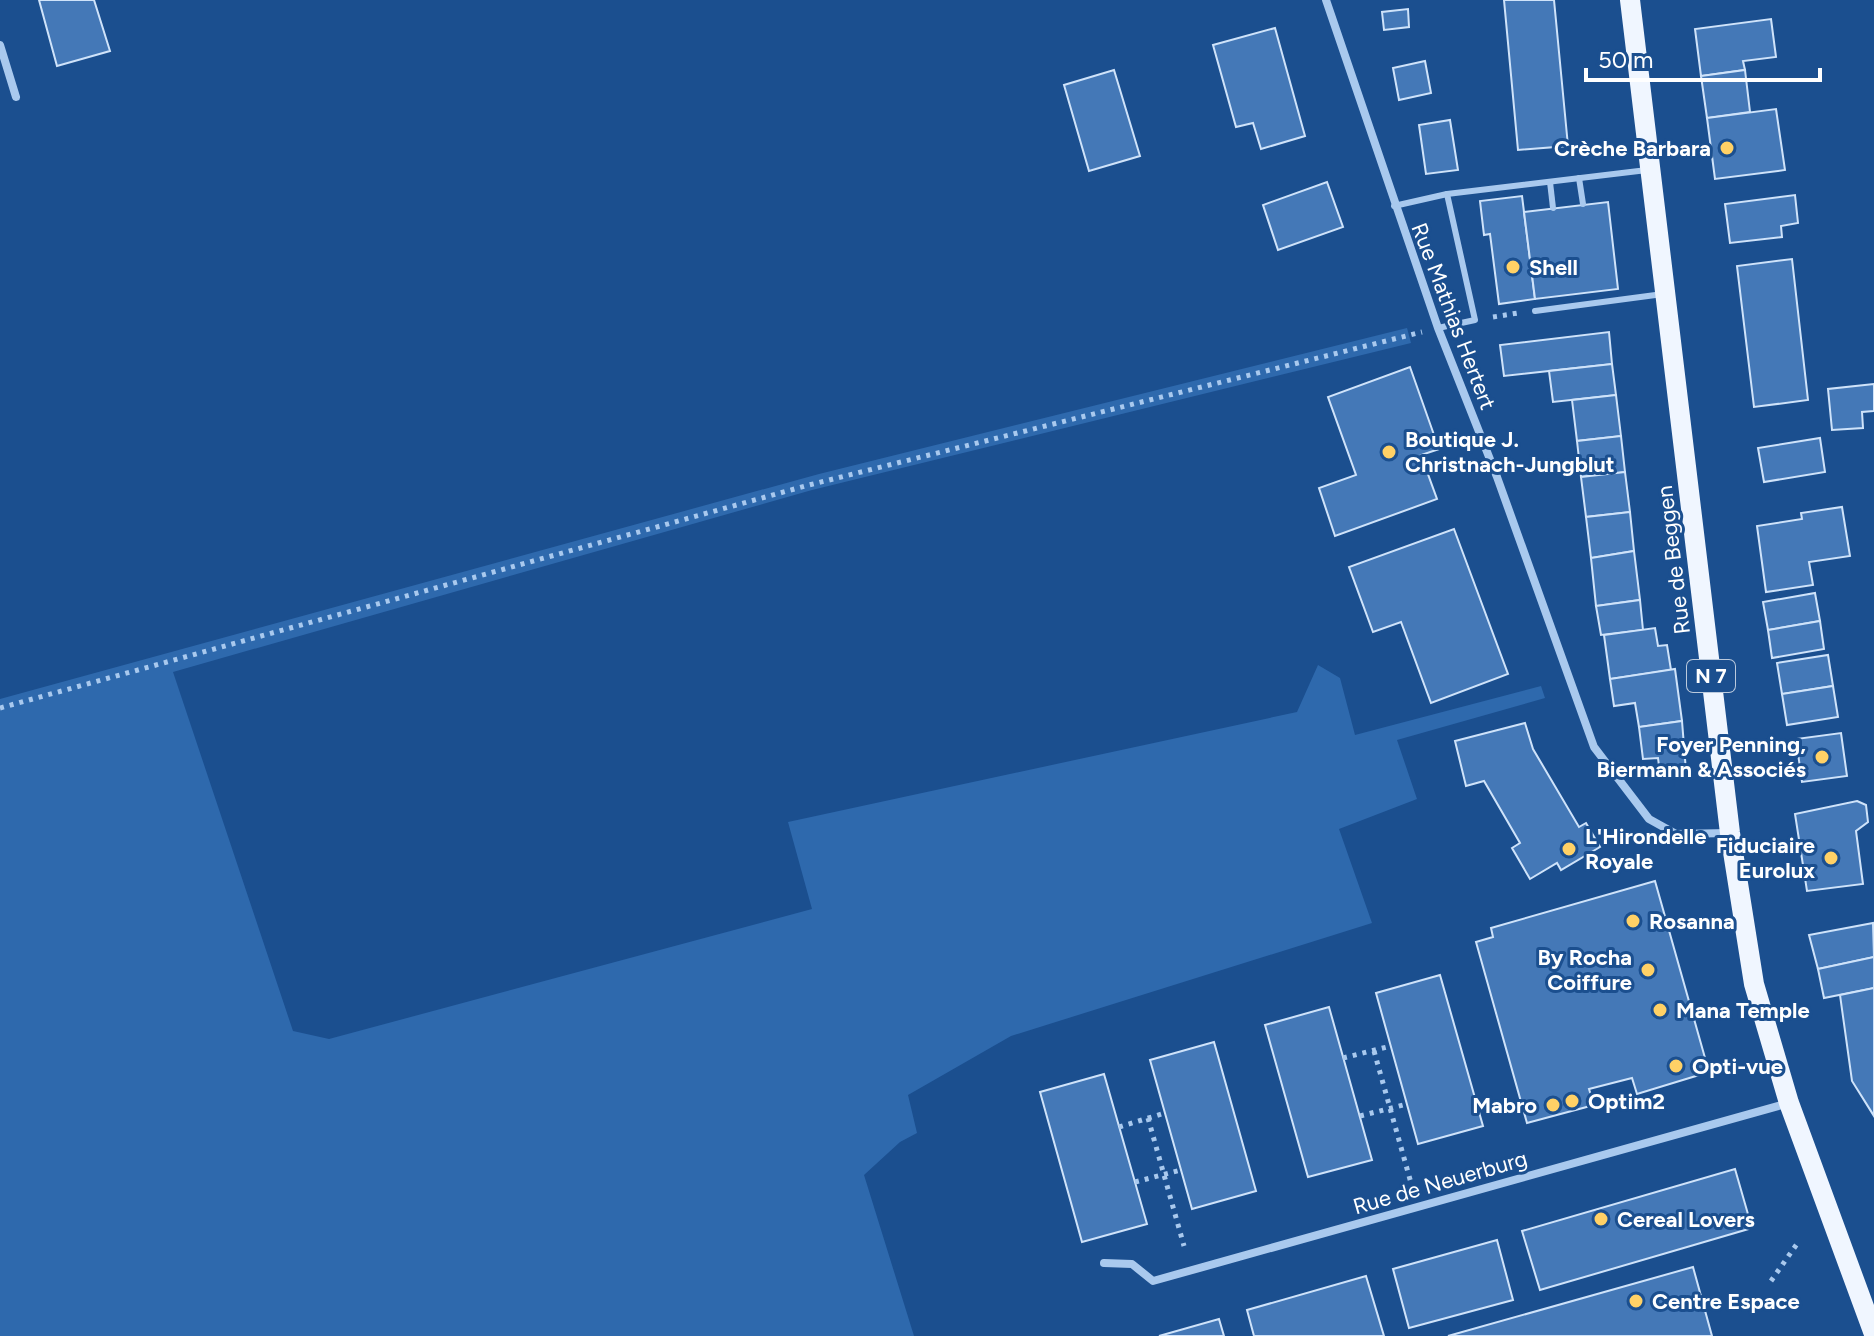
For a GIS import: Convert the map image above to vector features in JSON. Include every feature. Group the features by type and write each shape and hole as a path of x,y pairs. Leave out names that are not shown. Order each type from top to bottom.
{"main road":[{"name":"Rue de Beggen","path":"1630,0 1730,833 1754,984 1789,1103 1874,1334"}],"street":[{"name":"Rue Mathias Hertert","path":"1326,0 1394,206 1497,477 1594,747 1649,819 1676,834 1730,833"},
{"path":"0,45 16,97"},
{"name":"Rue de Neuerburg","path":"1104,1263 1132,1264 1153,1281 1789,1103"}],"lane":[{"path":"1394,206 1447,194 1650,169"},
{"path":"1579,178 1583,204"},
{"path":"1550,182 1553,208"},
{"path":"1438,328 1475,320 1447,194"},
{"path":"1595,291 1597,302"},
{"path":"1535,311 1665,293"},
{"path":"1565,296 1567,307"}],"path":[{"path":"1475,320 1535,311"},
{"path":"0,708 809,485 1438,328"},
{"path":"1343,1058 1391,1046"},
{"path":"1374,1051 1411,1183"},
{"path":"1360,1116 1407,1104"},
{"path":"1119,1127 1165,1113"},
{"path":"1148,1118 1184,1246"},
{"path":"1135,1182 1181,1170"},
{"path":"1771,1281 1799,1241"}],"shaded area":[{"path":"1407,328 1411,343 812,490 173,672 293,1031 329,1039 812,909 788,822 1297,712 1318,665 1340,678 1355,735 1541,686 1545,698 1397,740 1417,799 1339,829 1372,923 1011,1036 908,1095 917,1133 900,1142 864,1175 914,1336 0,1336 0,699 819,474"}],"building":[{"path":"39,0 94,0 110,51 57,66"},
{"path":"1504,0 1554,0 1568,146 1518,150"},
{"path":"1408,9 1409,27 1384,30 1382,12"},
{"path":"1771,19 1776,57 1743,61 1745,70 1701,76 1695,29"},
{"path":"1275,28 1305,136 1261,149 1253,123 1236,127 1213,45"},
{"path":"1425,61 1431,93 1399,100 1393,68"},
{"path":"1114,70 1140,156 1089,171 1064,85"},
{"path":"1745,70 1750,112 1707,118 1701,76"},
{"path":"1776,109 1785,170 1715,179 1707,118"},
{"path":"1450,120 1458,170 1426,174 1419,125"},
{"path":"1327,182 1343,227 1278,250 1263,205"},
{"path":"1795,195 1798,223 1781,226 1782,237 1730,243 1725,204"},
{"name":"Shell","path":"1522,196 1535,299 1499,304 1490,234 1484,235 1480,201"},
{"path":"1608,202 1618,289 1535,299 1524,212"},
{"path":"1792,259 1808,400 1754,407 1737,266"},
{"path":"1609,332 1612,364 1504,376 1500,345"},
{"path":"1612,364 1616,395 1553,402 1549,371"},
{"name":"Boutique J. Christnach-Jungblut","path":"1410,367 1439,449 1421,455 1437,499 1335,536 1319,488 1356,475 1328,397"},
{"path":"1874,384 1874,411 1862,412 1863,428 1832,430 1828,389"},
{"path":"1616,395 1621,436 1577,441 1572,400"},
{"path":"1621,436 1625,472 1581,477 1577,441"},
{"path":"1820,438 1825,472 1764,482 1758,448"},
{"path":"1625,472 1630,512 1586,517 1581,477"},
{"path":"1842,507 1850,556 1809,562 1813,585 1766,592 1757,526 1802,519 1801,513"},
{"path":"1630,512 1634,551 1591,558 1586,517"},
{"path":"1454,529 1508,674 1431,703 1401,622 1373,632 1349,567"},
{"path":"1634,551 1640,600 1596,606 1591,558"},
{"path":"1815,593 1820,621 1768,630 1763,602"},
{"path":"1640,600 1643,630 1601,635 1596,606"},
{"path":"1820,621 1824,649 1772,658 1768,630"},
{"path":"1655,628 1658,646 1667,645 1671,670 1610,679 1604,635"},
{"path":"1828,655 1833,686 1782,694 1777,663"},
{"path":"1675,669 1682,721 1639,727 1635,703 1614,706 1610,679"},
{"path":"1833,686 1838,717 1787,725 1782,694"},
{"path":"1682,721 1686,771 1660,774 1658,758 1643,759 1639,727"},
{"path":"1525,723 1533,749 1579,827 1586,823 1600,847 1561,870 1557,863 1530,879 1512,848 1520,843 1484,781 1466,786 1455,741"},
{"name":"Foyer Penning, Biermann & Associés","path":"1841,733 1847,776 1802,782 1796,739"},
{"name":"Fiduciaire Eurolux","path":"1857,801 1866,805 1868,822 1856,831 1863,884 1807,891 1795,814"},
{"path":"1655,881 1709,1072 1637,1094 1632,1078 1589,1089 1594,1105 1527,1123 1476,942 1493,937 1491,928"},
{"path":"1873,923 1874,957 1818,969 1809,935"},
{"path":"1874,957 1874,988 1824,998 1818,969"},
{"path":"1440,975 1483,1126 1418,1144 1376,993"},
{"path":"1874,988 1874,1116 1852,1081 1840,995"},
{"path":"1329,1007 1372,1160 1308,1177 1265,1025"},
{"path":"1214,1042 1256,1191 1192,1209 1150,1060"},
{"path":"1104,1074 1147,1224 1082,1242 1040,1092"},
{"path":"1735,1169 1752,1228 1540,1290 1522,1231"},
{"path":"1497,1240 1513,1300 1409,1328 1393,1269"},
{"name":"Centre Espace","path":"1693,1267 1712,1336 1448,1336"},
{"path":"1366,1276 1384,1336 1254,1336 1247,1310"},
{"path":"1219,1319 1224,1336 1159,1336"}],"place":[{"name":"Crèche Barbara","path":"1727,148"},
{"name":"Shell","path":"1513,267"},
{"name":"Boutique J. Christnach-Jungblut","path":"1389,452"},
{"name":"Foyer Penning, Biermann & Associés","path":"1822,757"},
{"name":"L'Hirondelle Royale","path":"1569,849"},
{"name":"Fiduciaire Eurolux","path":"1831,858"},
{"name":"Rosanna","path":"1633,921"},
{"name":"By Rocha Coiffure","path":"1648,970"},
{"name":"Mana Temple","path":"1660,1010"},
{"name":"Opti-vue","path":"1676,1066"},
{"name":"Optim2","path":"1572,1101"},
{"name":"Mabro","path":"1553,1105"},
{"name":"Cereal Lovers","path":"1601,1219"},
{"name":"Centre Espace","path":"1636,1301"}]}
